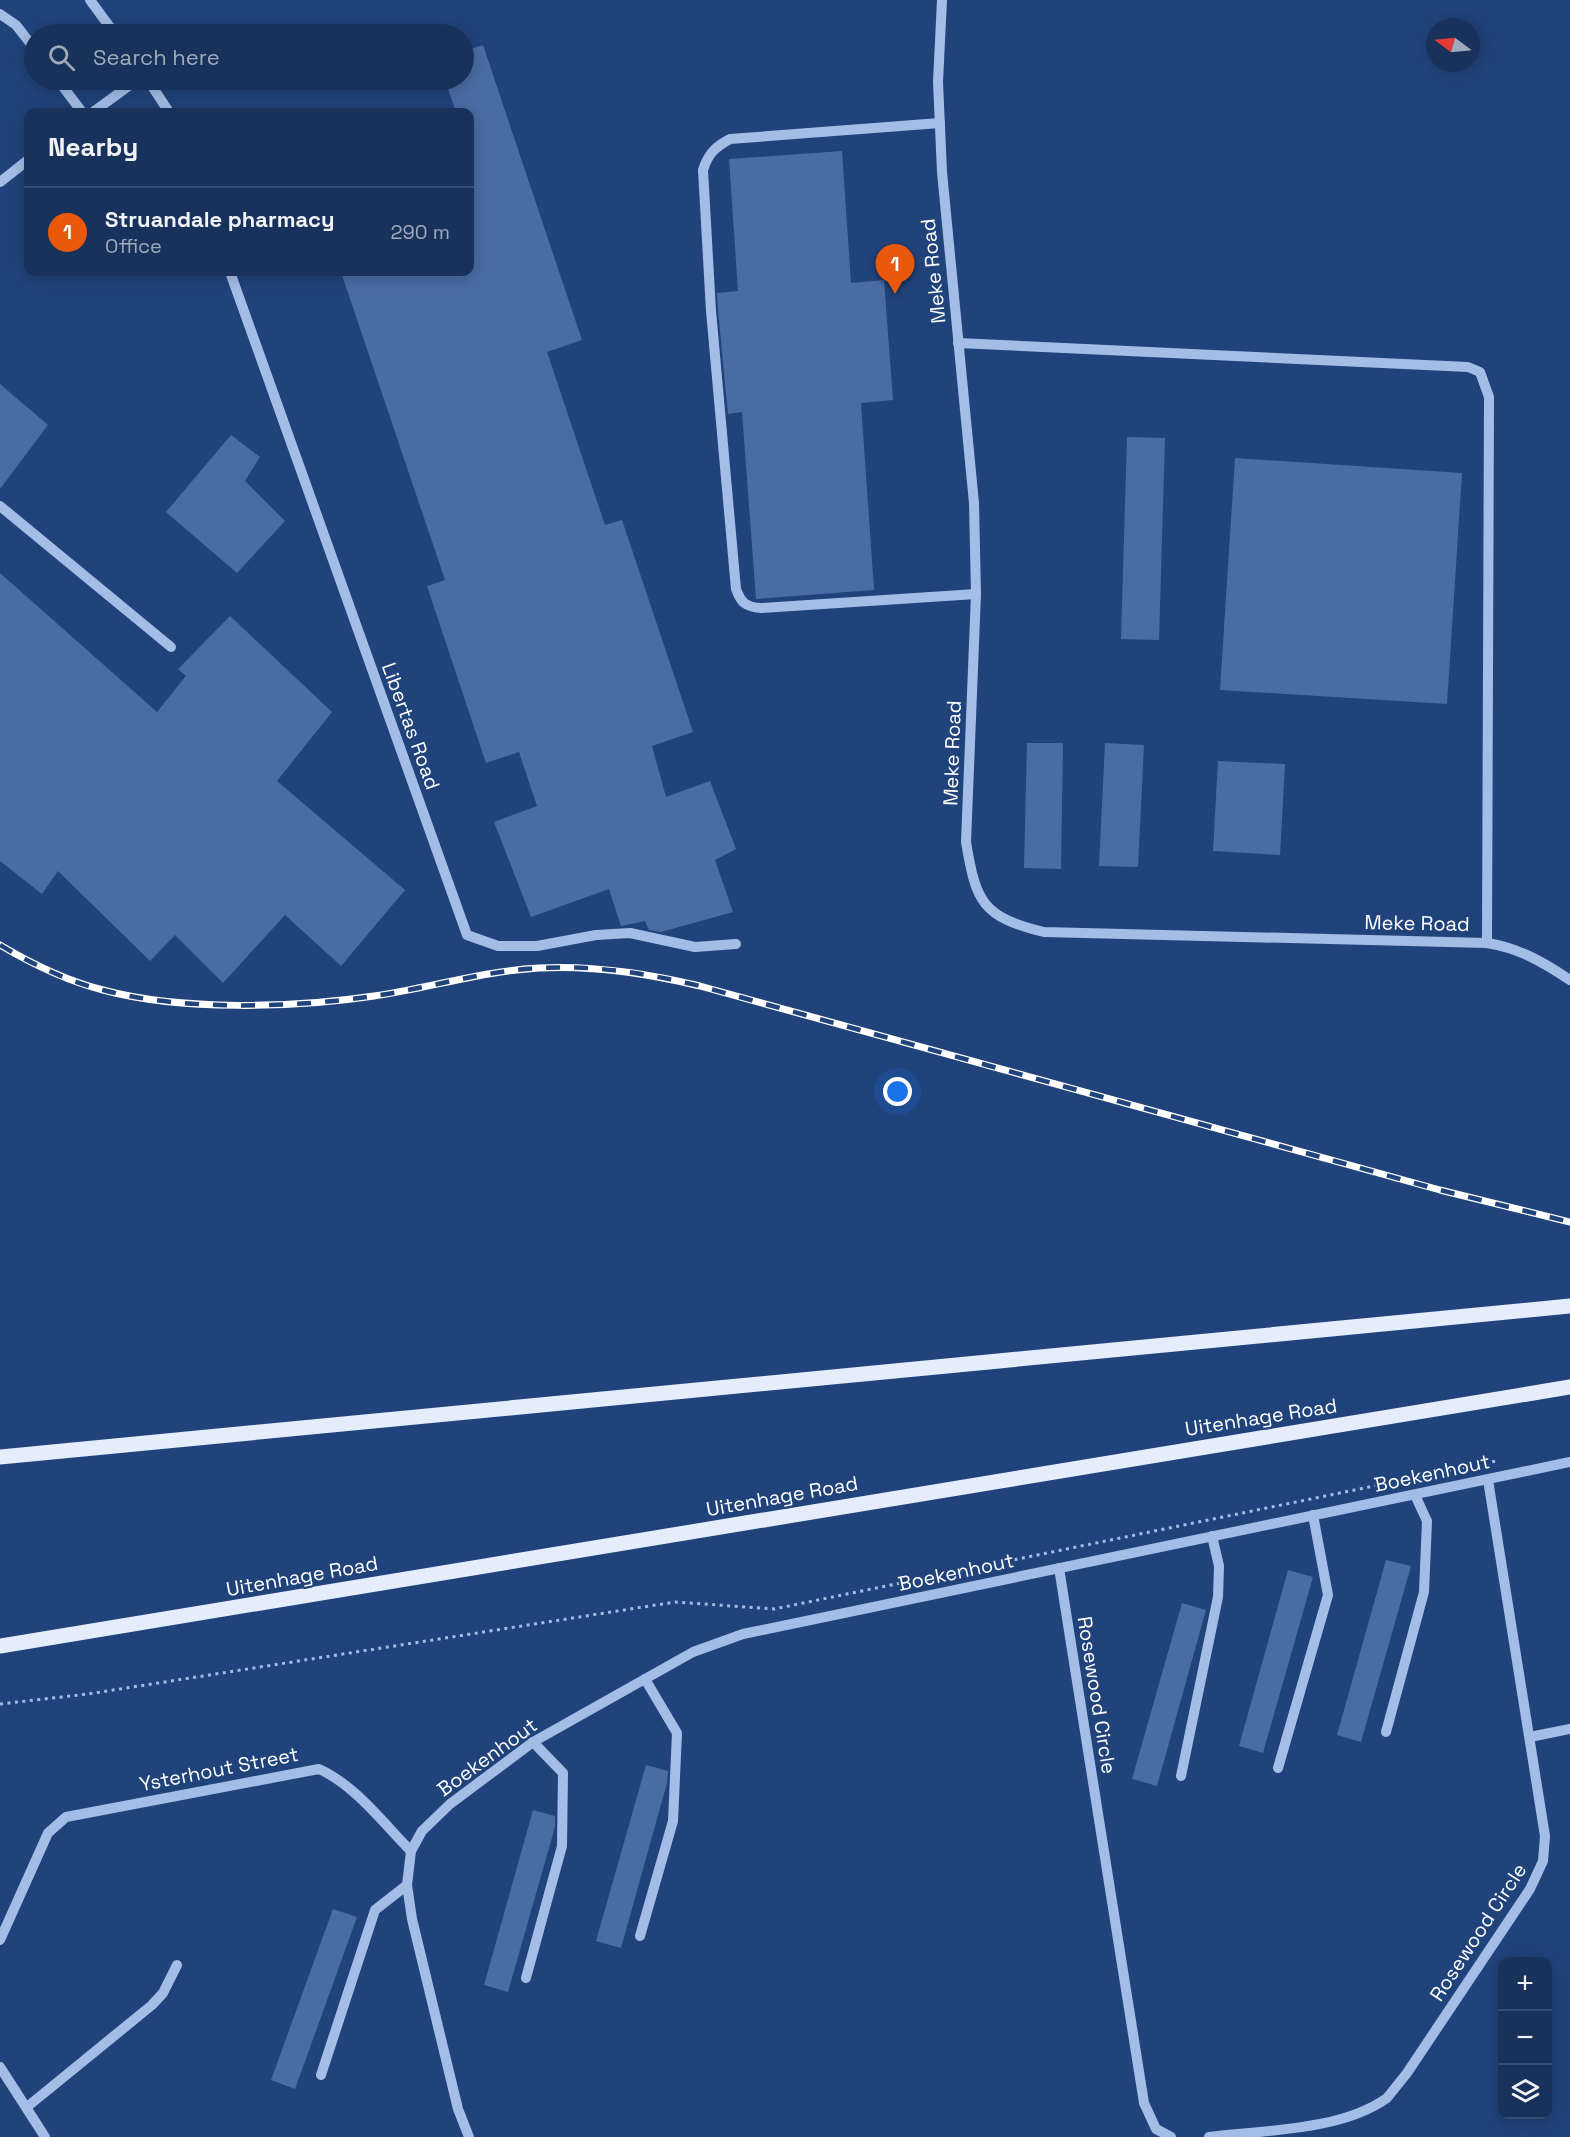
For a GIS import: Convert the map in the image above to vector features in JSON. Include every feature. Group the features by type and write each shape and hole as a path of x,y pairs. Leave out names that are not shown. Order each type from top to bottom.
{"main road":[{"path":"0,1457 1570,1306"},
{"name":"Uitenhage Road","path":"0,1646 1570,1387"}],"street":[{"path":"90,0 108,24"},
{"name":"Meke Road","path":"942,0 938,82 940,123 974,503 976,594 966,842 973,883 987,908 1010,924 1044,932 1487,943 1510,946 1534,957 1570,980"},
{"path":"0,14 16,25 24,35"},
{"path":"66,90 79,108"},
{"path":"98,108 123,90"},
{"path":"155,90 166,108"},
{"path":"940,123 730,139 718,145 708,156 703,170 711,311 736,589 741,600 749,607 761,608 976,594"},
{"path":"0,182 24,163"},
{"name":"Libertas Road","path":"231,276 467,934 498,946 537,946 596,935 630,933 695,946 736,944"},
{"path":"958,343 1468,367 1480,372 1489,396 1487,943"},
{"path":"0,506 171,647"},
{"name":"Boekenhout","path":"411,1851 422,1831 450,1804 533,1742 693,1652 743,1635 1570,1462"},
{"name":"Rosewood Circle","path":"1209,2137 1347,2119 1373,2108 1396,2088 1515,1913 1541,1868 1545,1853 1545,1836 1488,1480"},
{"path":"1386,1732 1424,1593 1426,1521 1415,1494"},
{"path":"1278,1768 1328,1595 1313,1515"},
{"path":"1180,1776 1218,1597 1219,1566 1212,1536"},
{"name":"Rosewood Circle","path":"1059,1568 1144,2103 1156,2129 1171,2137"},
{"path":"640,1936 673,1821 676,1733 645,1679"},
{"path":"1530,1737 1570,1729"},
{"path":"526,1978 562,1846 563,1773 533,1742"},
{"name":"Ysterhout Street","path":"0,1940 48,1833 66,1817 319,1769 333,1775 347,1786 411,1851"},
{"path":"411,1851 407,1885 412,1919 458,2109 469,2137"},
{"path":"321,2075 375,1910 407,1885"},
{"path":"27,2107 152,2005 163,1993 177,1965"},
{"path":"0,2067 45,2137"}],"path":[{"path":"0,1704 88,1694 675,1602 774,1609 1500,1460"}],"building":[{"path":"483,45 582,340 547,352 605,525 622,520 693,732 652,746 666,797 710,781 736,849 715,860 733,912 661,932 649,930 645,921 621,926 609,889 531,917 494,822 537,806 519,752 486,763 427,586 445,580 342,276 474,276 474,108 455,108 448,90 474,90 474,48"},
{"path":"842,151 851,283 884,280 893,400 861,403 874,590 756,599 742,412 728,414 718,310 717,293 738,291 729,159"},
{"path":"0,384 48,425 0,489"},
{"path":"231,435 260,457 245,481 285,521 237,573 166,512"},
{"path":"1127,437 1165,438 1159,640 1121,639"},
{"path":"1235,458 1462,473 1447,704 1220,690"},
{"path":"0,573 157,712 186,676 178,669 230,616 332,712 277,781 405,890 341,966 285,915 223,983 175,935 150,961 58,871 42,894 0,861"},
{"path":"1027,743 1063,743 1061,869 1024,868"},
{"path":"1105,743 1144,745 1138,867 1099,866"},
{"path":"1218,761 1285,764 1280,855 1213,851"},
{"path":"1386,1560 1411,1566 1361,1742 1337,1735"},
{"path":"1288,1570 1313,1577 1263,1753 1239,1746"},
{"path":"1182,1603 1206,1610 1157,1786 1132,1779"},
{"path":"646,1765 668,1771 667,1783 621,1948 596,1941"},
{"path":"533,1810 555,1816 555,1827 508,1992 484,1985"},
{"path":"333,1909 357,1917 295,2089 271,2080"}],"railway":[{"path":"0,945 50,971 103,990 134,997 202,1004 274,1005 343,1000 395,993 477,976 539,968 600,969 660,977 700,986 1440,1190 1570,1222"}],"place":[{"name":"Struandale pharmacy","path":"895,294"}]}
